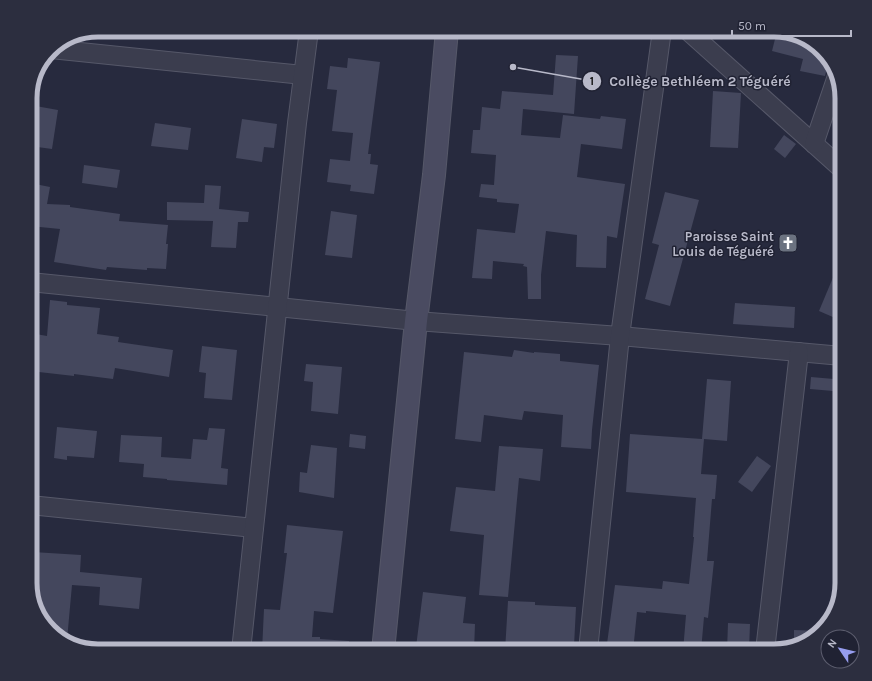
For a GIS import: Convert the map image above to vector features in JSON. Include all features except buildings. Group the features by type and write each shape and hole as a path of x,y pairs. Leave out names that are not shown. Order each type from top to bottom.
{"street":[{"path":"242,644 308,37"},
{"path":"384,644 416,321 434,176 446,37"},
{"path":"589,644 620,336 661,37"},
{"path":"695,37 835,163"},
{"path":"61,50 303,75"},
{"path":"814,144 834,85"},
{"path":"37,283 416,321 620,336 835,355"},
{"path":"766,644 799,352"},
{"path":"37,506 254,528"}],"place":[{"name":"Collège Bethléem 2 Téguéré","path":"513,67"},
{"name":"Paroisse Saint Louis de Téguéré","path":"788,243"}]}
